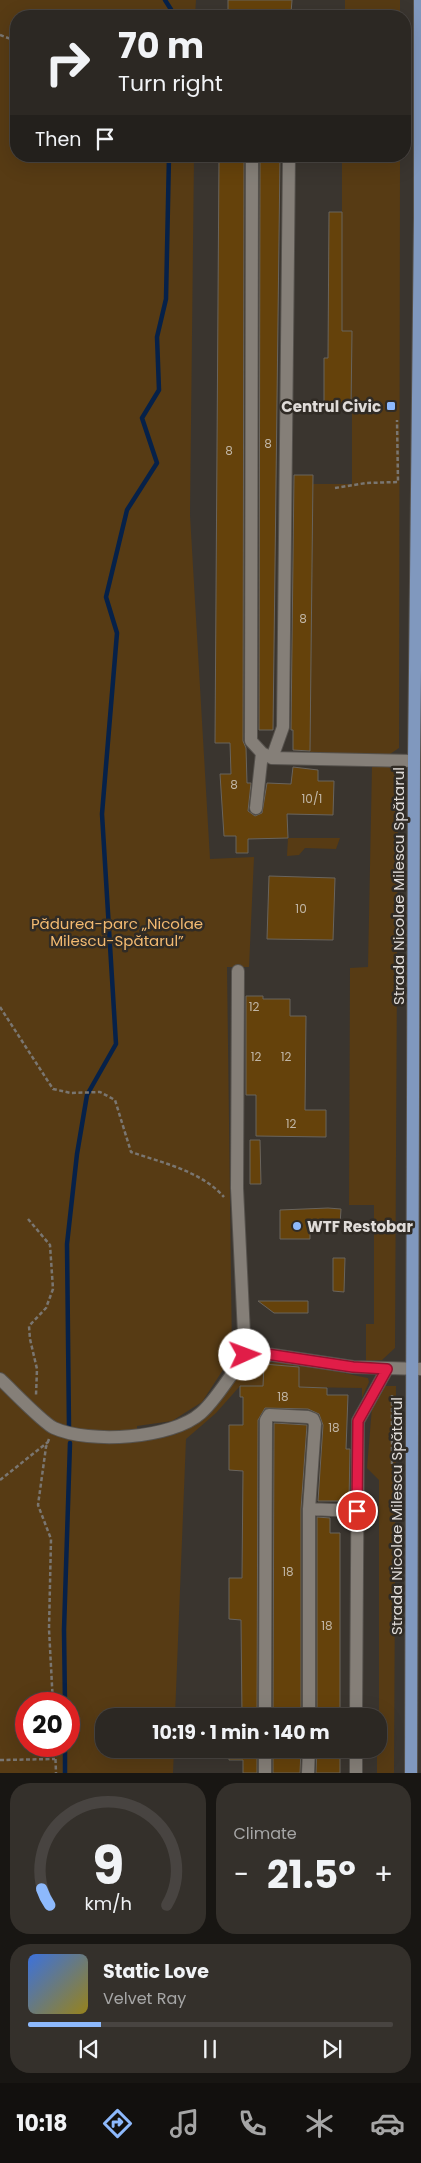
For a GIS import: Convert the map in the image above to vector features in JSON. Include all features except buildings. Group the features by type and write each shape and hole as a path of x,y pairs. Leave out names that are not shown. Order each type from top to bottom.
{"main road":[{"name":"Strada Nicolae Milescu Spătarul","path":"411,1773 416,1619 417,1028 414,761 419,557 420,0"}],"lane":[{"path":"252,162 251,741 267,755 414,761"},
{"path":"256,808 267,755 283,727 289,162"},
{"path":"0,1379 53,1428 80,1434 121,1437 154,1434 182,1426 202,1413 245,1355 238,1213 238,971"},
{"path":"245,1355 260,1353 353,1367 417,1369"},
{"path":"356,1708 358,1421 387,1369"},
{"path":"265,1708 266,1420 269,1415 308,1417 313,1419 314,1424 309,1509 309,1708"},
{"path":"309,1509 357,1511"},
{"path":"265,1758 265,1773"},
{"path":"308,1758 308,1773"},
{"path":"356,1758 356,1773"}],"path":[{"path":"335,488 366,483 398,482 397,420"},
{"path":"0,1007 53,1089 77,1093 98,1093 115,1100 131,1152 189,1172 214,1186 238,1213"},
{"path":"28,1219 50,1245 53,1289 46,1308 29,1326 37,1369 35,1411"},
{"path":"392,1394 392,1464"},
{"path":"52,1692 49,1629 51,1539 38,1504 48,1442 53,1428"},
{"path":"0,1480 48,1442"},
{"path":"0,1760 55,1759 56,1773"}],"green space":[{"name":"Pădurea-parc „Nicolae Milescu-Spătarul”","path":"0,0 196,0 195,10 10,10 10,162 194,162 190,515 210,859 254,857 249,967 227,967 232,1356 202,1402 172,1421 137,1426 137,1442 168,1437 189,1428 206,1413 243,1371 250,1366 261,1363 308,1366 368,1378 369,1382 362,1398 362,1388 240,1386 216,1413 186,1439 175,1708 95,1708 95,1758 174,1758 173,1773 0,1773"},
{"path":"345,0 400,0 400,10 345,10"},
{"path":"342,162 400,162 399,748 390,754 381,755 310,754 313,484 352,484 352,331 342,331"},
{"path":"372,766 387,766 398,774 395,1348 382,1360 366,1361 366,1324 374,1324 374,1205 349,1205 350,968 368,967"},
{"path":"288,838 340,838 336,849 305,848 299,855 287,856"},
{"path":"384,1386 396,1386 394,1773 377,1773 377,1758 387,1758 387,1708 379,1708 379,1480 367,1468 372,1407"}],"waterway":[{"path":"165,0 171,10"},
{"path":"69,1427 67,1244 77,1154 87,1095 116,1044 102,814 117,633 106,597 127,510 157,463 142,418 159,390 157,337 166,299 169,162"},
{"path":"65,1692 64,1630 70,1443"},
{"path":"65,1757 65,1773"}],"place":[{"name":"Centrul Civic","path":"391,406"},
{"name":"WTF Restobar","path":"297,1226"}],"route":[{"path":"245,1355 260,1353 353,1367 387,1369 358,1421 357,1511"}]}
